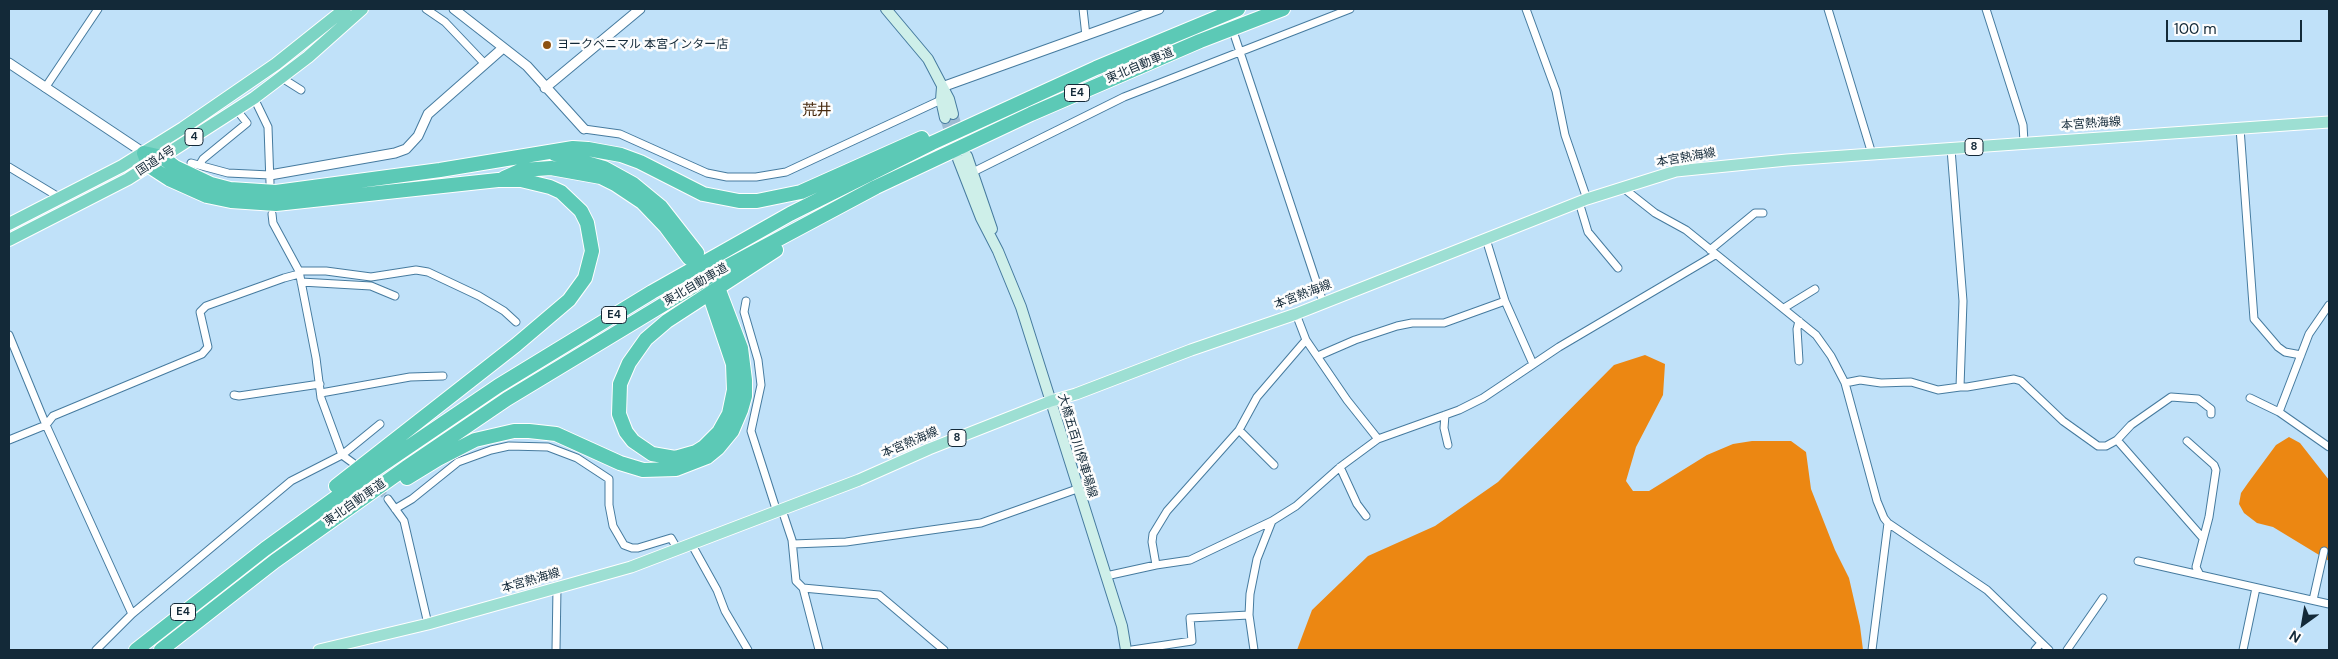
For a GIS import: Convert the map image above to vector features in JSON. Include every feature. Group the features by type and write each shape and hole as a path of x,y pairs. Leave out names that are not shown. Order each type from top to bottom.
{"highway":[{"name":"国道4号","path":"9,224 62,198 144,153 244,87 300,46 345,9"},
{"name":"国道4号","path":"9,240 73,209 149,166 254,98 282,78 362,9"},
{"name":"東北自動車道","path":"136,650 231,575 395,456 498,386 605,320 790,214 891,163 1025,99 1159,40 1238,9"},
{"name":"東北自動車道","path":"160,650 337,516 507,399 709,277 876,188 1089,88 1200,41 1283,9"},
{"path":"144,153 162,157 175,167 211,184 238,190 276,192 573,148 588,149 621,155 640,162 704,194 721,198 757,201 801,192 836,178 928,135 1025,99"},
{"path":"498,180 522,170 551,168 600,177 615,184 642,202 693,256 661,207 633,184 604,168 547,152"},
{"path":"144,153 149,166 169,179 207,196 231,201 276,204 498,180 522,180 550,187 572,200 581,211 591,237 590,265 579,288 556,312 294,520 231,575"},
{"path":"241,587 425,466 458,448 492,435 529,430 556,434 620,463 643,470 676,469 707,456 722,444 732,431 745,396 741,348 715,296 734,364 734,390 729,414 719,432 696,452 675,458 652,454 633,441 626,432 618,405 624,373 646,339 703,296 876,188"}],"main road":[{"path":"886,9 928,59 949,99 949,116 941,100 942,87"},
{"name":"本宮熱海線","path":"319,650 428,624 631,567 859,480 929,448 1051,401 1296,314 1583,201 1676,171 1711,166 2024,142 2329,122"},
{"name":"大橋五百川停車場線","path":"998,252 973,172 963,158 981,218 998,252 1021,307 1077,489 1122,626 1126,650"}],"street":[{"path":"46,88 98,9"},
{"path":"426,9 445,22 485,64"},
{"path":"454,9 526,66 584,129 620,134 707,173 727,177 756,177 786,172 941,100"},
{"path":"545,88 640,9"},
{"path":"1082,9 1086,36"},
{"path":"942,87 1159,9"},
{"path":"973,172 1124,97 1350,9"},
{"path":"1526,9 1556,91 1565,135 1583,201 1588,232 1618,268"},
{"path":"1828,9 1872,154"},
{"path":"1986,9 2023,125 2024,142"},
{"path":"1235,37 1323,302"},
{"path":"191,163 228,173 270,179 395,153 406,149 418,136 428,114 503,48"},
{"path":"9,63 144,153"},
{"path":"282,78 301,90"},
{"path":"254,98 268,127 270,179"},
{"path":"200,164 203,159 247,123 236,109"},
{"path":"2240,128 2254,319 2278,347 2285,352 2301,355"},
{"path":"1951,149 1963,300 1960,387"},
{"path":"9,167 62,198"},
{"path":"1622,187 1655,213 1686,230 1784,308 1823,344 1845,383 1877,501 1888,523 1987,590 2048,650"},
{"path":"1106,576 1190,560 1272,521 1296,506 1340,467 1378,439 1445,415 1483,398 1533,364 1713,253 1755,213 1763,213"},
{"path":"272,214 273,223 300,276 321,392 342,455 353,463"},
{"path":"1486,238 1505,301 1533,364"},
{"path":"9,440 46,425 53,416 202,354 208,347 200,312 206,306 284,278 326,271 371,277 416,270 428,272 479,296 504,311 516,322"},
{"path":"300,276 372,286 395,296"},
{"path":"1784,308 1815,289"},
{"path":"746,300 744,312 758,360 761,385 751,431 779,511 793,544 796,581 803,588 818,650"},
{"path":"1318,356 1397,326 1412,323 1444,323 1505,301"},
{"path":"2279,412 2314,326 2329,305"},
{"path":"1296,314 1306,340 1347,400 1378,439"},
{"path":"1799,321 1797,329 1799,361"},
{"path":"9,335 46,425 132,614"},
{"path":"1156,565 1152,542 1154,534 1168,511 1239,430 1257,397 1306,340"},
{"path":"321,392 410,376 443,376"},
{"path":"1845,383 1860,380 1881,383 1911,382 1938,390 1967,388 2018,380 2026,384 2063,421 2098,446 2106,446 2117,440 2131,425 2171,397 2198,399 2211,409 2211,414"},
{"path":"234,394 239,396 320,384"},
{"path":"2250,398 2279,412 2329,447"},
{"path":"1445,415 1444,428 1448,445"},
{"path":"96,650 132,614 291,481 342,455 380,424"},
{"path":"1239,430 1274,465"},
{"path":"2117,440 2202,537"},
{"path":"2187,441 2214,465 2216,470 2209,518 2202,537 2196,567 2200,575"},
{"path":"395,509 412,499 458,462 491,450 509,446 548,447 577,458 609,479 609,505 613,526 624,545 638,548 671,538 678,550"},
{"path":"1340,467 1366,516"},
{"path":"793,544 846,542 981,523 1077,489"},
{"path":"388,499 404,521 428,624"},
{"path":"1254,650 1249,615 1257,559 1272,521"},
{"path":"1872,650 1888,523"},
{"path":"692,545 717,590 725,611 748,650"},
{"path":"2313,600 2324,551"},
{"path":"2138,561 2329,604"},
{"path":"556,650 557,588"},
{"path":"803,588 879,595 944,650"},
{"path":"2242,650 2256,588"},
{"path":"2067,650 2103,598"},
{"path":"1132,650 1192,641 1190,618 1249,615"},
{"path":"2035,650 2040,643"}],"shaded area":[{"path":"1645,355 1665,364 1663,395 1636,447 1626,481 1633,491 1649,491 1707,455 1733,444 1752,441 1791,441 1806,452 1811,489 1835,550 1849,578 1860,626 1863,650 1297,650 1312,610 1368,556 1435,526 1498,482 1614,365"},
{"path":"2289,437 2300,443 2329,480 2329,561 2273,527 2257,523 2244,513 2239,504 2241,493 2276,445"}],"tunnel":[{"path":"953,114 965,151"},
{"path":"945,118 957,156"},
{"path":"365,475 388,499"}],"place":[{"name":"ヨークベニマル 本宮インター店","path":"547,45"}],"district":[{"name":"荒井","path":"817,111"}]}
